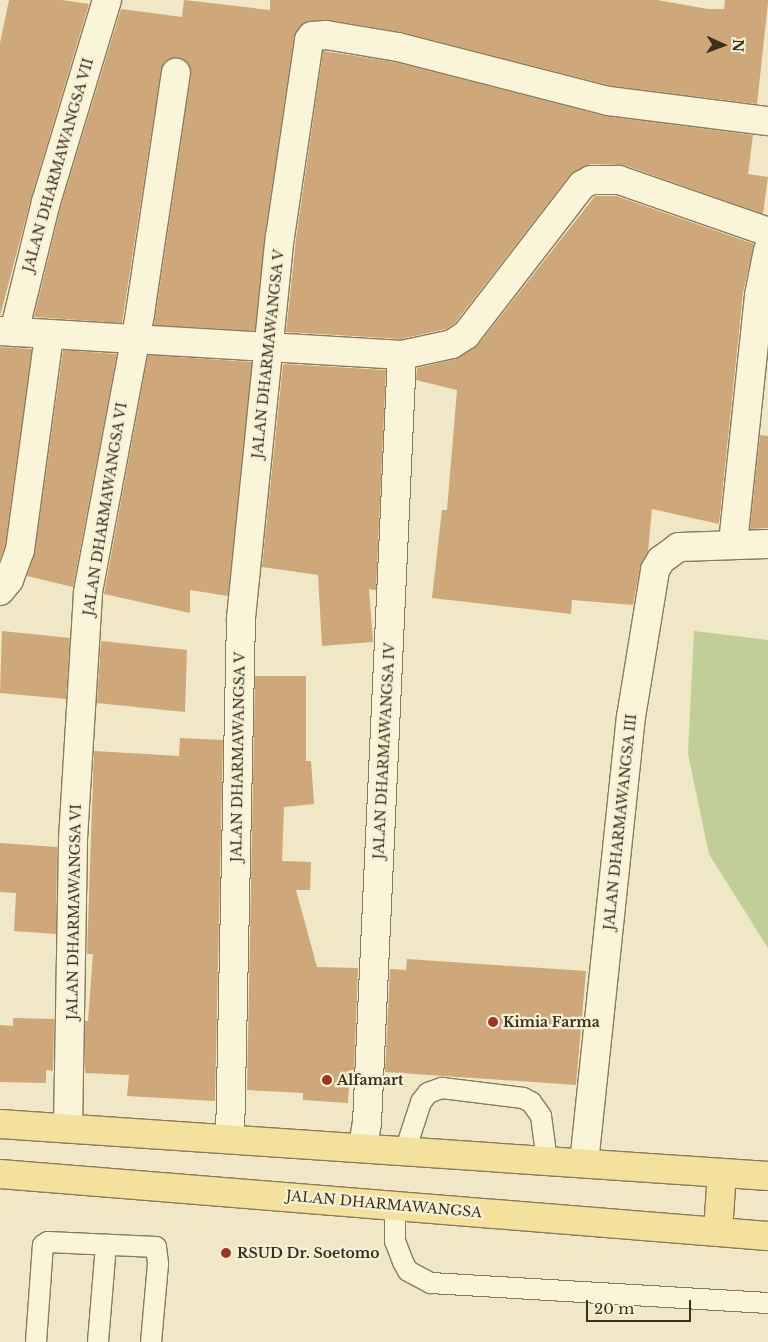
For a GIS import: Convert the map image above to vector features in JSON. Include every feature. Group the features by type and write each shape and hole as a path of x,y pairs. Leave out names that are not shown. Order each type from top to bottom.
{"main road":[{"path":"0,1124 363,1147 768,1176"},
{"path":"718,1231 722,1173"},
{"name":"JALAN DHARMAWANGSA","path":"0,1174 768,1236"}],"street":[{"name":"JALAN DHARMAWANGSA VII","path":"7,332 107,0"},
{"name":"JALAN DHARMAWANGSA V","path":"230,1139 241,618 268,346 295,131 312,36 398,47 609,101 768,121"},
{"name":"JALAN DHARMAWANGSA VI","path":"68,1128 73,840 88,592 133,339 140,313 176,73"},
{"path":"7,332 402,355 452,344 466,335 582,185 590,180 619,180 768,232"},
{"path":"732,543 759,295 768,250"},
{"path":"0,591 9,580 20,550 50,336"},
{"name":"JALAN DHARMAWANGSA IV","path":"363,1147 368,1103 402,355"},
{"name":"JALAN DHARMAWANGSA III","path":"584,1163 631,717 655,570 661,560 679,547 732,543 768,544"}],"lane":[{"path":"405,1150 421,1102 428,1093 442,1088 523,1098 531,1102 541,1116 547,1161"},
{"path":"395,1206 395,1241 403,1262 408,1271 431,1282 768,1303"},
{"path":"36,1342 43,1244 152,1247 158,1251 151,1342"},
{"path":"98,1342 106,1245"}],"green space":[{"path":"694,631 768,640 768,948 709,854 688,754"}],"building":[{"path":"9,0 62,0 89,4 31,198 0,316 0,43"},
{"path":"184,0 270,10 270,0 657,0 708,9 724,9 725,0 768,0 768,3 757,104 612,86 401,32 328,20 304,23 294,38 265,235 255,331 154,325 191,75 185,61 170,59 161,71 122,323 34,317 61,206 121,9 182,17"},
{"path":"323,51 395,62 605,116 753,135 748,174 768,177 763,214 624,165 591,164 570,175 455,323 446,329 401,339 286,332 296,239"},
{"path":"595,196 616,196 754,244 743,293 719,524 652,509 648,552 640,567 633,605 572,600 571,614 432,598 442,510 447,510 457,390 416,380 417,368 456,359 478,345"},
{"path":"0,347 32,349 5,546 0,559"},
{"path":"63,350 117,354 73,587 27,576 35,552"},
{"path":"148,355 252,362 228,596 190,590 190,613 104,594"},
{"path":"283,364 386,370 376,590 369,589 373,642 322,646 318,575 262,567"},
{"path":"760,435 768,436 768,528 750,529"},
{"path":"2,631 70,638 66,699 0,693"},
{"path":"101,641 187,650 185,712 97,703"},
{"path":"255,676 306,676 306,761 311,761 314,804 284,807 282,861 311,862 310,890 296,890 317,967 358,968 354,1070 350,1070 348,1103 303,1100 303,1093 247,1090"},
{"path":"180,738 223,740 215,1101 127,1096 129,1075 85,1073 85,1021 88,1021 93,954 87,954 94,751 179,756"},
{"path":"0,843 57,847 56,934 14,931 16,893 0,892"},
{"name":"Kimia Farma","path":"407,959 586,971 576,1085 385,1072 390,969 406,970"},
{"path":"13,1018 54,1019 53,1071 46,1070 46,1083 0,1082 0,1025 13,1026"}],"place":[{"name":"Kimia Farma","path":"493,1022"},
{"name":"Alfamart","path":"327,1080"},
{"name":"RSUD Dr. Soetomo","path":"226,1253"}]}
